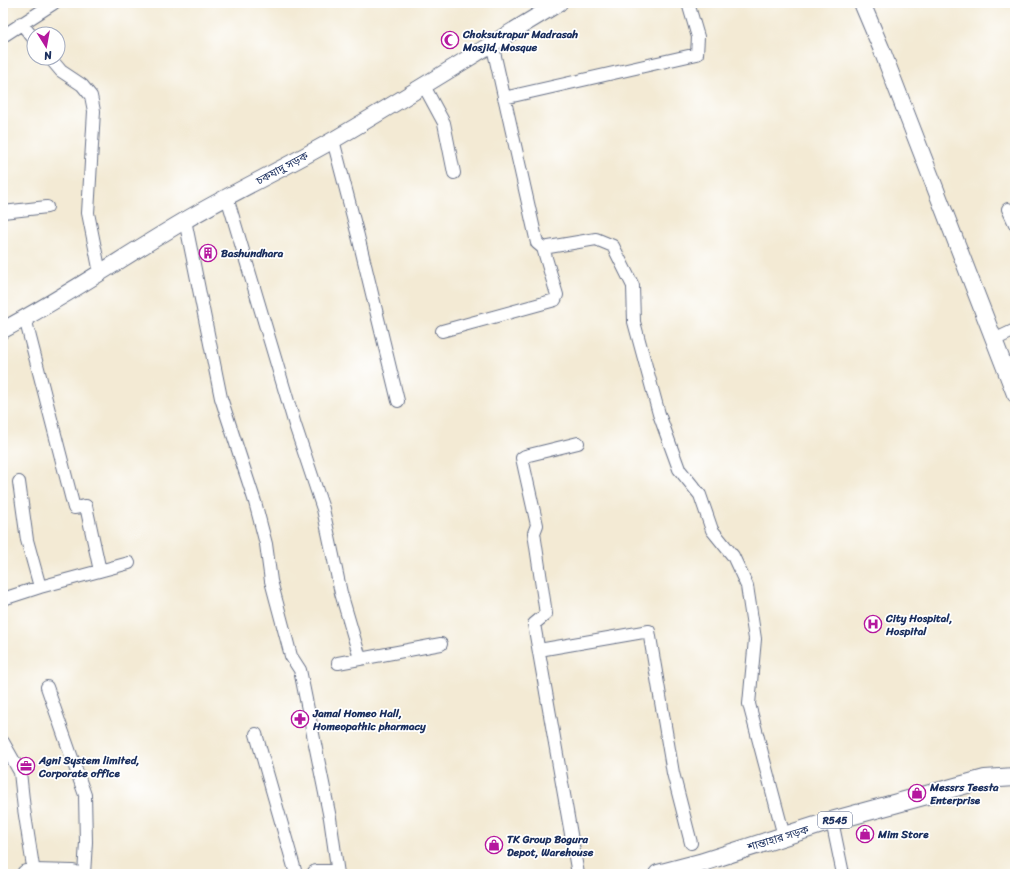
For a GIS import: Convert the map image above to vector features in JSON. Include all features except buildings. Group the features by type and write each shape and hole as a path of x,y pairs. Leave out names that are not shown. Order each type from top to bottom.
{"main road":[{"name":"শান্তাহার সড়ক","path":"658,874 700,863 832,821 985,779 1015,777"},
{"path":"30,873 73,874"},
{"path":"316,874 333,874"}],"street":[{"path":"3,36 54,3"},
{"name":"চকযাদু সড়ক","path":"3,330 100,273 185,220 333,140 559,3"},
{"path":"504,98 697,54 698,37 688,3"},
{"path":"862,3 884,55 1015,394"},
{"path":"21,23 26,29"},
{"path":"442,330 555,300 556,295 543,248 537,243 534,234 492,43"},
{"path":"57,66 61,71 82,85 91,96 94,111 88,213 100,273"},
{"path":"424,86 444,122 454,173"},
{"path":"333,140 398,401"},
{"path":"227,197 295,425 323,509 341,593 360,658"},
{"path":"3,212 47,207"},
{"path":"1008,209 1015,224"},
{"path":"185,220 221,398 255,502 266,544 271,581 291,656 300,670 330,818 338,874"},
{"path":"543,248 596,239 613,246 633,286 634,322 658,414 679,469 700,495 712,530 733,556 747,586 755,639 749,704 784,836"},
{"path":"25,318 74,508 86,506 100,571"},
{"path":"994,340 1015,330"},
{"path":"578,443 522,458 537,525 534,533 546,614 534,624 578,874"},
{"path":"19,482 27,540 40,587"},
{"path":"3,599 40,587 129,563"},
{"path":"539,650 649,631 674,773 691,843"},
{"path":"338,663 441,644"},
{"path":"47,687 85,795 86,842 84,874"},
{"path":"256,734 296,874"},
{"path":"3,742 20,772 30,873"},
{"path":"832,821 843,874"}],"place":[{"name":"Choksutrapur Madrasah Mosjid, Mosque","path":"450,40"},
{"name":"Bashundhara","path":"208,253"},
{"name":"City Hospital, Hospital","path":"873,624"},
{"name":"Jamal Homeo Hall, Homeopathic pharmacy","path":"300,719"},
{"name":"Agni System limited, Corporate office","path":"26,766"},
{"name":"Messrs Teesta Enterprise","path":"917,793"},
{"name":"Mim Store","path":"865,834"},
{"name":"TK Group Bogura Depot, Warehouse","path":"494,845"}]}
